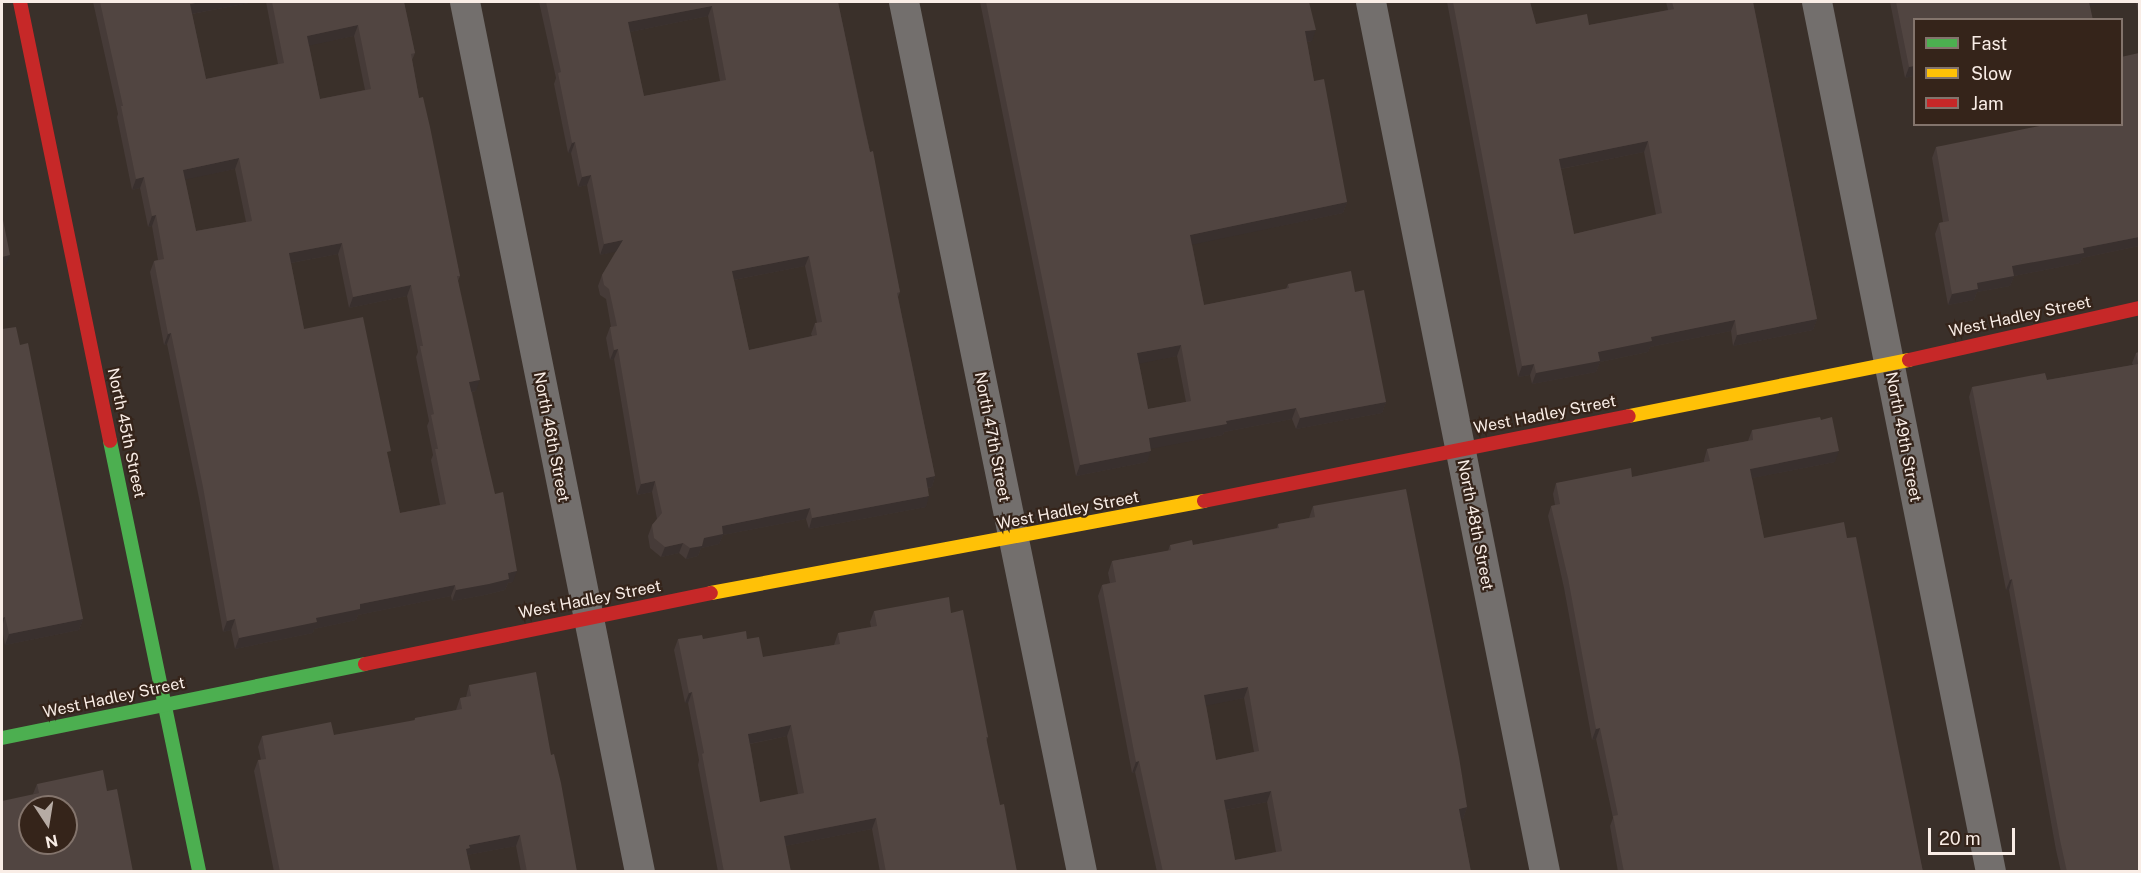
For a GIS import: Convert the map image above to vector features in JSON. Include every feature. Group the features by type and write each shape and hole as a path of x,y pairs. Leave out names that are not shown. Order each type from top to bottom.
{"street":[{"name":"North 45th Street","path":"20,2 199,872"},
{"name":"North 46th Street","path":"465,2 640,872"},
{"name":"North 47th Street","path":"904,2 1012,539 1082,872"},
{"name":"North 48th Street","path":"1371,2 1545,872"},
{"name":"North 49th Street","path":"1816,2 1991,872"},
{"name":"West Hadley Street","path":"2,738 588,617 801,575 1012,539 1889,364 2139,308"}],"building":[{"path":"100,2 201,2 190,4 206,79 284,63 272,2 404,2 415,53 411,54 419,98 423,97 430,127 460,276 457,276 480,380 469,382 495,494 503,492 517,571 508,573 509,579 456,590 455,585 360,604 360,609 316,618 317,622 239,638 235,619 227,621 203,487 171,333 168,334 154,261 164,259 156,215 152,216 144,177 136,179 121,106 123,106","holes":["358,25 371,89 320,99 307,36","239,158 252,221 196,231 183,170","342,243 353,297 411,285 423,346 420,346 434,414 431,415 438,449 435,449 446,504 400,513 387,452 391,451 363,317 304,329 289,253"]},
{"path":"546,2 838,2 870,152 873,151 900,292 897,293 935,476 926,478 929,496 812,518 810,508 722,526 723,534 704,538 702,546 690,548 683,543 665,547 654,538 652,525 662,513 655,481 641,484 618,349 614,350 610,327 617,326 609,289 604,285 602,275 623,240 604,244 591,175 582,177 575,142 572,143 558,73 561,72","holes":["712,6 726,80 644,96 628,22","809,256 822,322 815,323 817,335 749,350 732,271"]},
{"path":"986,2 1309,2 1316,30 1305,31 1314,81 1324,79 1347,202 1190,235 1204,305 1289,288 1288,284 1351,271 1355,292 1364,290 1386,402 1300,418 1296,408 1226,421 1227,424 1149,438 1151,451 1080,465","holes":["1181,345 1191,401 1148,409 1137,353"]},
{"path":"1453,2 1530,2 1536,24 1587,14 1589,25 1674,9 1672,2 1753,2 1817,319 1737,335 1735,320 1651,337 1652,341 1598,352 1600,361 1536,373 1534,364 1522,366","holes":["1648,141 1662,213 1574,234 1559,159"]},
{"path":"1896,2 2089,2 2093,18 1913,18 1913,66 1909,67"},
{"path":"2139,53 2139,237 2083,248 2084,253 2012,266 2014,276 1977,283 1978,289 1952,294 1939,223 1949,221 1936,147 2039,126 2123,126 2123,57"},
{"path":"2,215 10,255 2,257"},
{"path":"16,327 20,345 28,343 83,619 9,634 5,617 2,618 2,329"},
{"path":"2139,352 2139,872 2067,872 2012,579 2010,580 1972,387 2045,373 2047,380 2138,364 2136,353"},
{"path":"1820,417 1821,420 1832,417 1839,451 1750,469 1764,538 1844,522 1847,538 1856,537 1923,872 1624,872 1613,816 1618,815 1600,728 1596,729 1568,578 1551,506 1560,504 1556,483 1631,468 1632,477 1710,461 1707,449 1753,440 1752,430"},
{"path":"1406,489 1459,757 1467,807 1459,809 1471,872 1163,872 1139,761 1136,762 1102,585 1116,582 1112,561 1171,550 1170,545 1192,540 1193,545 1279,528 1278,524 1315,517 1313,506","holes":["1248,687 1259,751 1216,760 1204,695","1271,791 1282,851 1235,860 1224,800"]},
{"path":"949,597 951,613 963,610 1000,805 1004,804 1017,872 886,872 876,818 784,836 791,872 724,872 692,692 689,693 678,639 702,635 703,639 746,631 747,639 759,637 763,657 840,644 838,633 877,626 874,611","holes":["791,725 804,793 760,802 748,734"]},
{"path":"536,672 551,755 554,754 561,783 577,872 527,872 520,835 469,845 470,848 466,849 471,872 280,872 258,760 266,759 262,736 331,722 334,735 415,720 415,718 462,709 460,698 471,696 469,685"},
{"path":"103,770 107,791 117,789 133,872 2,872 2,801 18,798 18,855 78,855 78,795 30,795 39,793 37,784"}],"traffic: fast":[{"path":"110,441 199,872"},
{"path":"2,738 365,664"}],"traffic: slow":[{"path":"1629,416 1909,360"},
{"path":"711,593 1204,501"}],"traffic: jam":[{"path":"20,2 110,441"},
{"path":"1909,360 2140,308"},
{"path":"1204,501 1629,416"},
{"path":"365,664 711,593"}]}
